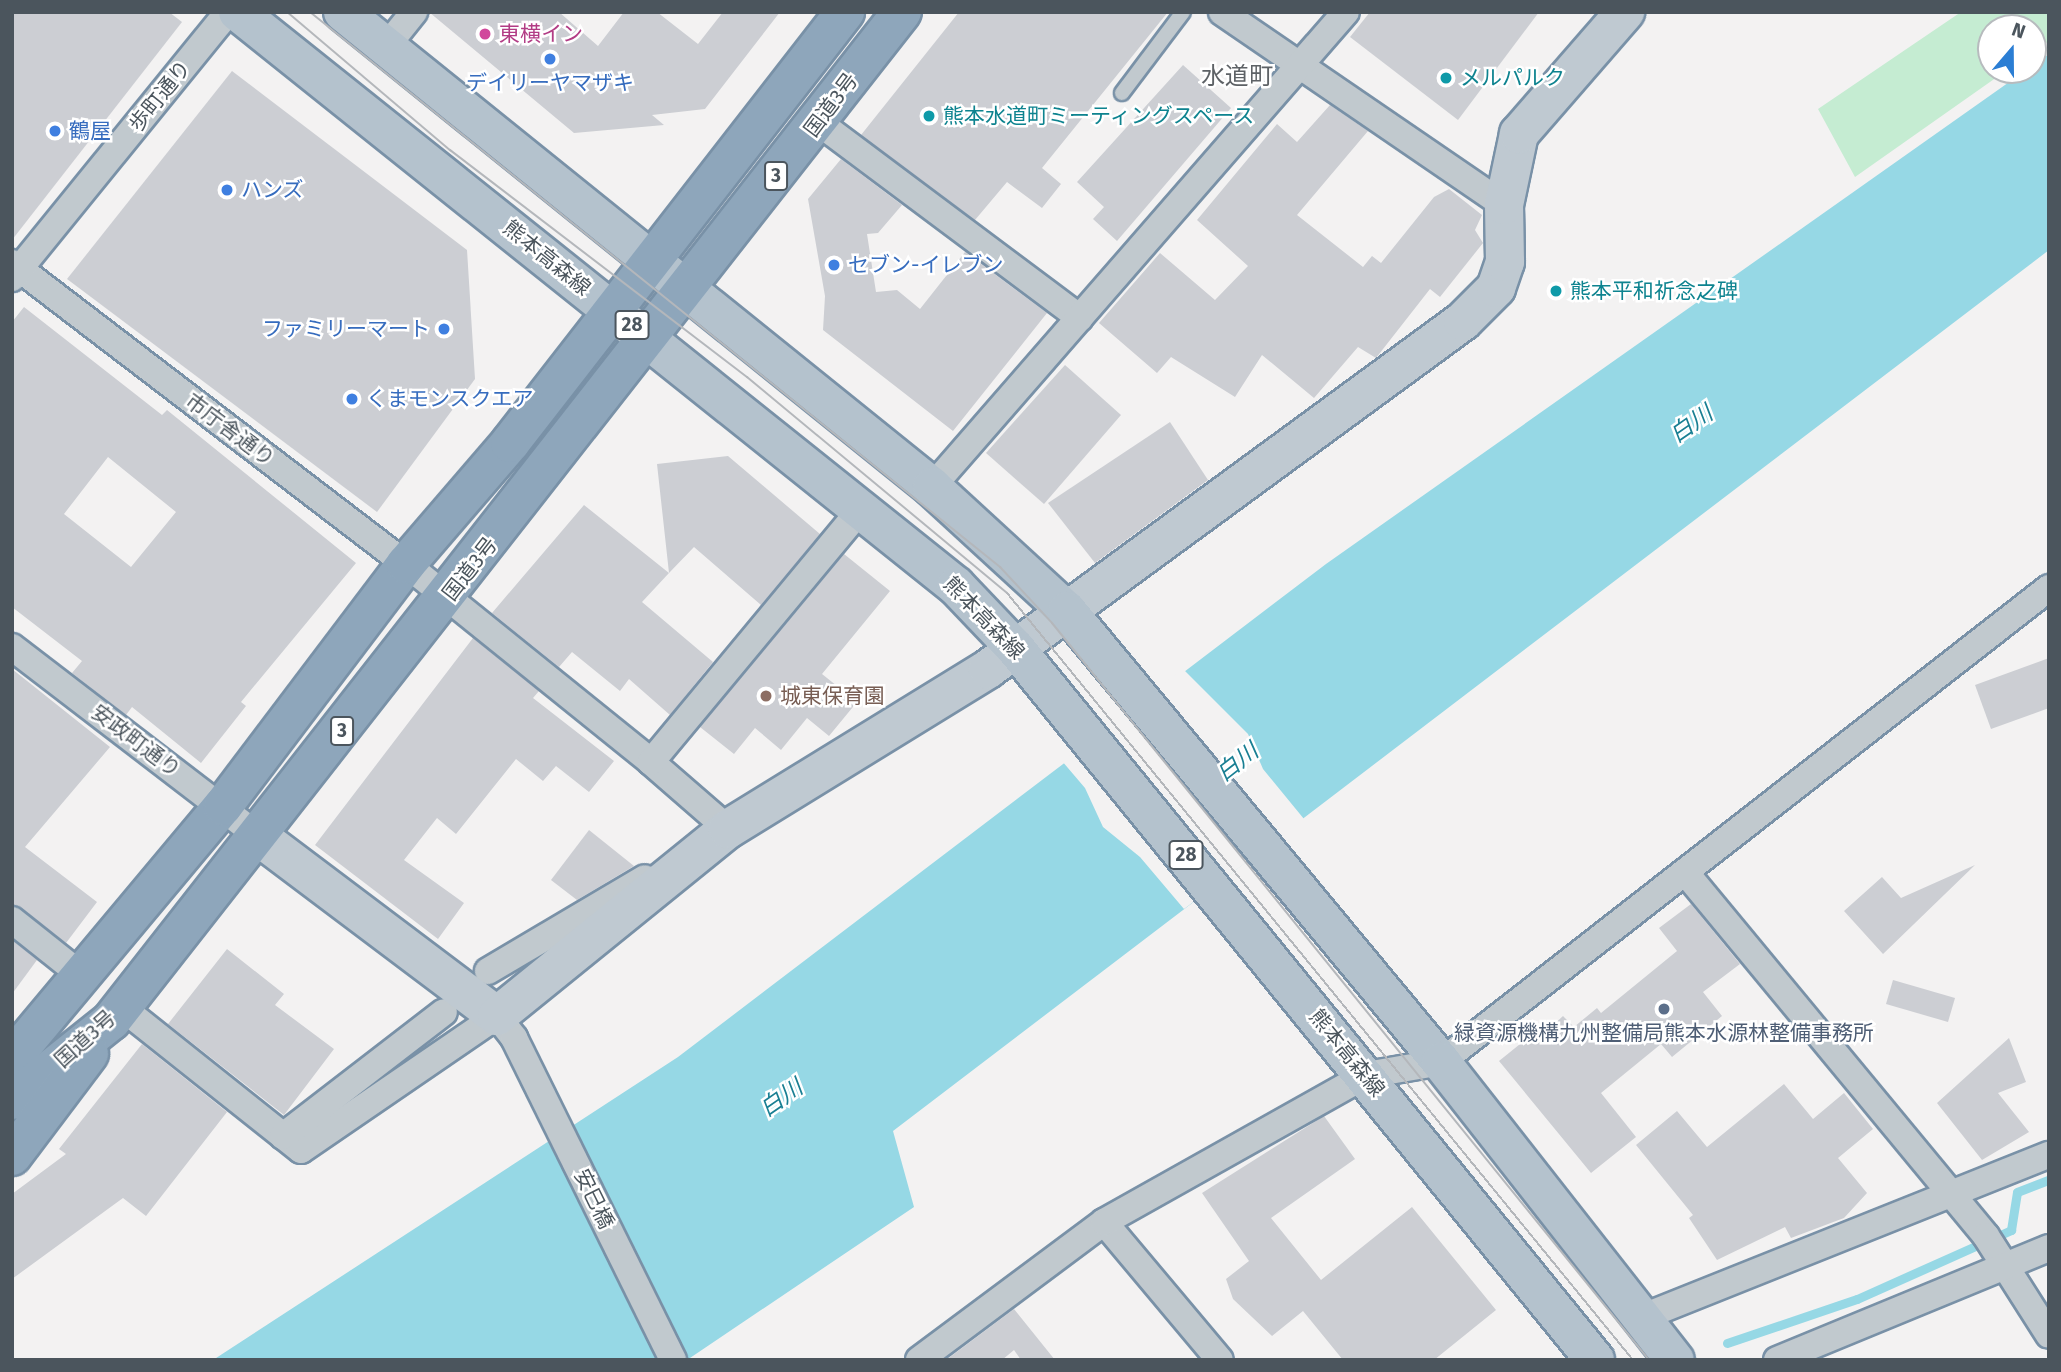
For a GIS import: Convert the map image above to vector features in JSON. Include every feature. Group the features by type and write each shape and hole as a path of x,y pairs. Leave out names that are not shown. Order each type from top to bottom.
{"highway":[{"name":"国道3号","path":"12,1058 85,978 223,807 406,564 613,310 845,12"},
{"name":"国道3号","path":"12,1101 116,1014 447,598 902,12"},
{"name":"3","path":"12,1156 116,1014"}],"main road":[{"name":"熊本高森線","path":"238,12 956,586 1016,649 1360,1068 1595,1360"},
{"path":"343,12 932,487 1067,611 1441,1062 1671,1354"}],"street":[{"name":"歩町通り","path":"15,270 228,12"},
{"path":"386,47 414,12"},
{"path":"1223,12 1504,205"},
{"path":"932,487 1301,67 1346,12"},
{"path":"488,971 728,828 1016,649 1463,321 1499,279 1507,234 1504,205 1519,134 1625,12"},
{"path":"818,122 1080,317"},
{"name":"市庁舎通り","path":"15,270 406,564 728,828"},
{"path":"650,762 861,509"},
{"path":"919,1360 1104,1222 1360,1068 1441,1062 2049,588"},
{"name":"安政町通り","path":"12,647 258,836"},
{"path":"292,1143 506,1027 728,828"},
{"path":"258,836 506,1027"},
{"path":"1685,872 1946,1195 1997,1254 2049,1335"},
{"path":"12,920 85,978"},
{"path":"292,1143 444,1012"},
{"path":"116,1014 292,1143"},
{"name":"安巳橋","path":"506,1027 673,1360"},
{"path":"1643,1317 2049,1155"},
{"path":"1104,1222 1220,1360"},
{"path":"1777,1360 1997,1254 2049,1248"}],"lane":[{"path":"1122,93 1183,12"}],"green space":[{"path":"1961,12 2049,12 2047,42 2047,14 1977,14 1977,84 1987,84 1855,177 1818,109"}],"water":[{"name":"白川","path":"2049,54 2049,250 893,1131 914,1207 687,1360 213,1360 678,1057 1326,564 2006,84 2047,84"}],"pier":[{"path":"1183,669 1248,734 1263,769 1304,819 1184,909 1140,857 1103,827 1085,788 1062,761"}],"building":[{"name":"鶴屋","path":"12,12 169,12 182,22 12,240"},
{"path":"429,12 559,12 598,46 624,12 657,12 698,44 723,12 780,12 705,109 652,115 664,125 574,133"},
{"path":"959,12 1168,12 1042,168 1061,184 1042,208 1007,182 975,220 861,135"},
{"name":"メルパルク","path":"1370,12 1539,12 1458,120 1350,37"},
{"path":"1183,65 1231,108 1117,241 1093,219 1104,207 1077,182"},
{"path":"232,71 467,250 475,379 377,512 67,279"},
{"path":"1330,105 1368,131 1297,215 1363,267 1372,256 1381,263 1434,197 1449,189 1482,215 1475,230 1483,243 1440,297 1430,289 1376,358 1358,347 1314,398 1262,355 1235,397 1171,357 1157,373 1099,323 1160,253 1215,300 1248,266 1197,220 1277,124 1297,142"},
{"path":"841,159 902,205 878,233 867,234 876,292 897,290 920,309 965,252 1047,313 953,431 823,330 825,296 808,199"},
{"path":"24,307 162,415 167,410 356,563 241,702 246,706 201,763 132,707 126,715 72,673 82,661 12,607 12,322","holes":["108,457 176,512 131,567 64,514"]},
{"path":"1065,365 1121,415 1044,504 986,453"},
{"path":"1170,422 1208,480 1095,563 1048,503"},
{"path":"728,456 820,534 761,605 694,547 669,573 657,464"},
{"path":"584,505 669,573 642,602 713,662 670,715 629,679 620,691 572,652 559,667 492,613"},
{"path":"844,554 890,591 822,674 857,702 829,736 807,718 781,750 755,728 734,754 700,727"},
{"path":"473,638 539,691 533,698 614,761 589,792 556,766 543,781 516,759 456,834 437,818 404,860 464,903 438,939 315,845"},
{"path":"2049,658 2049,708 1991,729 1975,685"},
{"path":"12,669 110,747 25,847 97,902 66,943 12,905"},
{"path":"589,830 634,866 577,900 551,880"},
{"path":"1975,865 1883,954 1844,911 1882,877 1901,898"},
{"path":"1691,904 1740,964 1703,992 1722,1016 1672,1057 1661,1044 1601,1093 1636,1137 1591,1173 1499,1061 1545,1024 1549,1029 1563,1016 1574,1027 1597,1008 1601,1013 1677,951 1659,928"},
{"path":"12,940 37,960 12,994"},
{"path":"227,949 284,994 275,1005 334,1049 284,1115 168,1024"},
{"path":"1893,980 1955,998 1948,1022 1886,1004"},
{"path":"2009,1038 2026,1082 1998,1093 2029,1132 1982,1160 1937,1103"},
{"path":"142,1044 227,1112 146,1216 123,1198 12,1279 12,1194 66,1154 59,1149"},
{"path":"1784,1084 1813,1119 1844,1093 1873,1129 1838,1158 1867,1193 1844,1218 1791,1238 1785,1227 1717,1260 1689,1218 1693,1215 1636,1145 1677,1111 1707,1147"},
{"path":"1324,1116 1355,1159 1271,1218 1321,1280 1412,1207 1496,1310 1434,1360 1343,1360 1303,1311 1272,1336 1233,1299 1226,1279 1249,1261 1202,1193"},
{"path":"1014,1309 1055,1360 1021,1360 1014,1350 1002,1360 946,1360"}],"waterway":[{"path":"1727,1343 1857,1299 2011,1230 2017,1192 2049,1180"}],"tram line":[{"path":"287,12 450,150 747,377 1007,593 1633,1360"},
{"path":"310,12 1000,567 1052,623 1649,1360"}],"place":[{"name":"東横イン","path":"485,34"},
{"name":"デイリーヤマザキ","path":"550,59"},
{"name":"メルパルク","path":"1446,78"},
{"name":"熊本水道町ミーティングスペース","path":"929,116"},
{"name":"鶴屋","path":"55,131"},
{"name":"ハンズ","path":"227,190"},
{"name":"セブン-イレブン","path":"834,265"},
{"name":"熊本平和祈念之碑","path":"1556,291"},
{"name":"ファミリーマート","path":"444,329"},
{"name":"くまモンスクエア","path":"352,399"},
{"name":"城東保育園","path":"766,696"},
{"name":"緑資源機構九州整備局熊本水源林整備事務所","path":"1664,1009"}],"district":[{"name":"水道町","path":"1237,77"}]}
